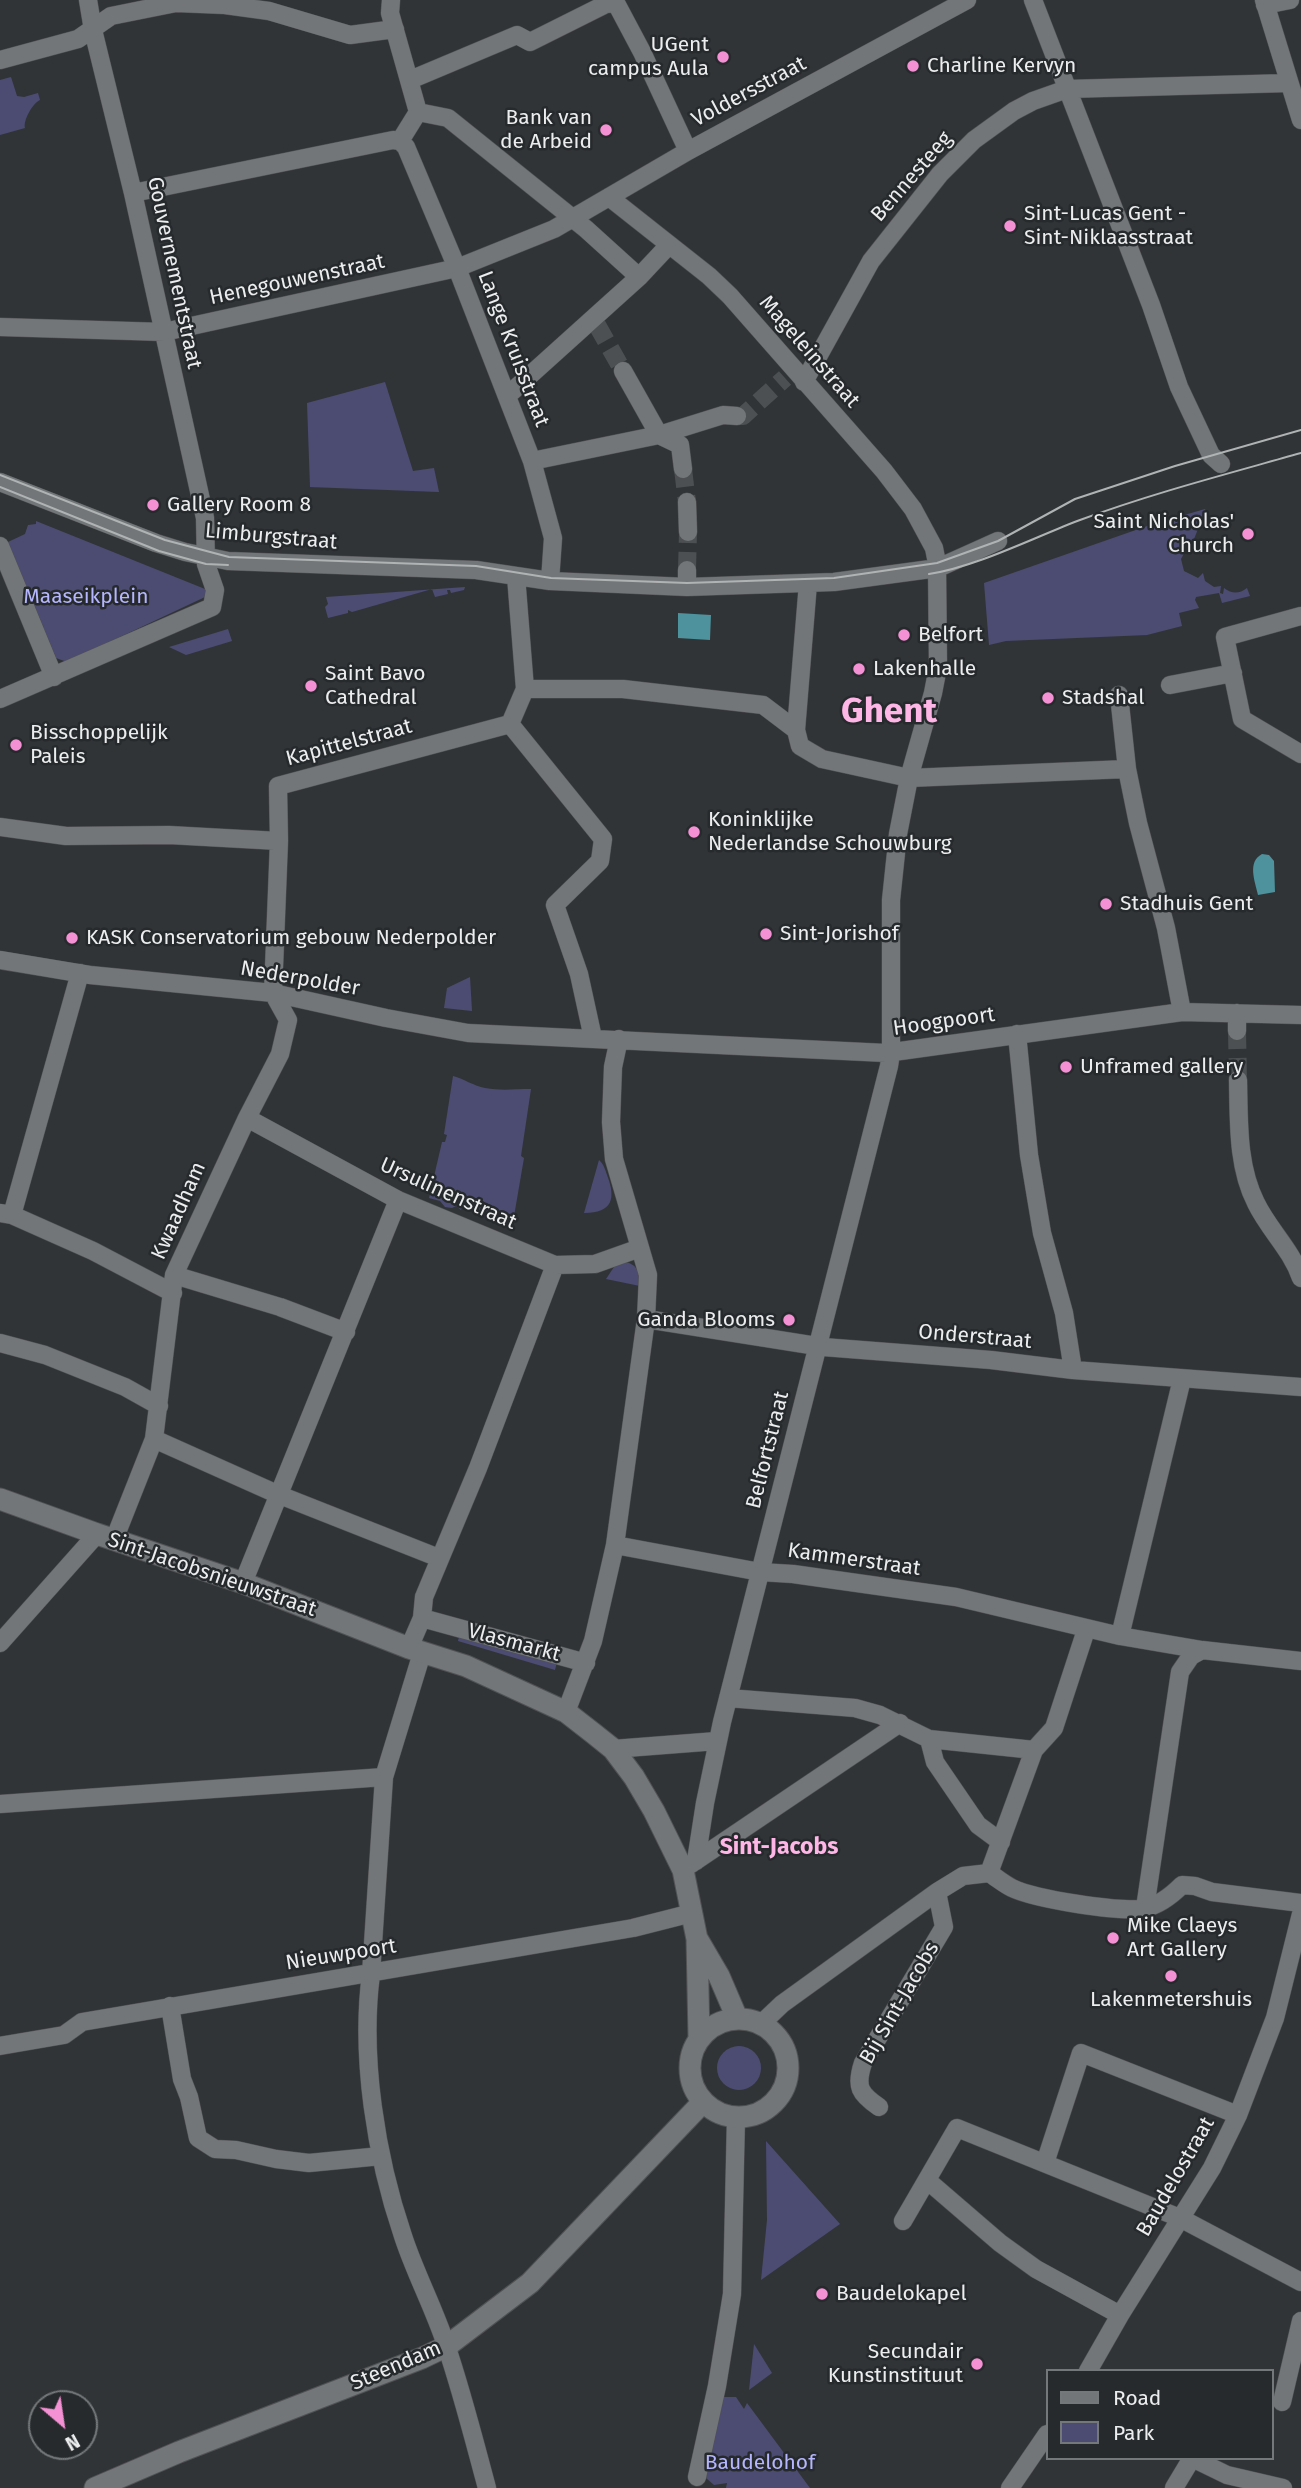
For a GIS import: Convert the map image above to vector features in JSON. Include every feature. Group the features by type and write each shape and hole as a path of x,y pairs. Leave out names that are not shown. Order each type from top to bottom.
{"street":[{"name":"Gouvernementstraat","path":"54,677 212,607 215,590 206,557 205,518 88,0"},
{"path":"133,193 393,140 400,141 418,112 392,14 374,0"},
{"name":"Voldersstraat","path":"554,229 688,151 967,0"},
{"path":"1033,0 1151,305 1179,387 1211,455 1221,464"},
{"path":"1290,0 1264,3 1301,120"},
{"path":"0,60 78,39 111,16 176,3 269,11 350,35 392,14"},
{"path":"410,80 517,35 530,42 606,4 615,3 642,52 688,151"},
{"name":"Bennesteeg","path":"794,377 871,261 940,174 974,140 1014,111 1067,89 1289,83"},
{"path":"418,112 449,118 572,218 639,277"},
{"name":"Lange Kruisstraat","path":"400,141 405,147 457,268 532,461 553,538 550,581"},
{"name":"Mageleinstraat","path":"608,197 709,276 730,296 794,377 884,471 913,509 934,548 937,568 938,667 909,778"},
{"name":"Henegouwenstraat","path":"0,327 164,332 457,268 554,229"},
{"path":"507,396 595,321 669,244"},
{"path":"623,371 659,435 680,445 683,469"},
{"path":"532,461 659,435 723,415 737,416"},
{"name":"Limburgstraat","path":"0,482 156,543 206,557 249,563 476,570 550,581 687,579 808,583 889,576 937,568 998,541"},
{"path":"687,502 688,532"},
{"path":"0,546 54,677 0,699"},
{"path":"516,576 525,689 510,724 603,839 600,861 555,905 579,974 593,1038"},
{"path":"808,583 797,735 800,746 822,759 909,778 1126,769"},
{"path":"1301,616 1225,637 1242,719 1301,754"},
{"path":"1170,685 1233,673"},
{"path":"525,689 623,689 763,705 797,735"},
{"path":"1119,695 1126,769 1166,928 1182,1012"},
{"name":"Kapittelstraat","path":"274,993 278,786 510,724"},
{"name":"Belfortstraat","path":"690,1866 717,1741 891,1053 891,900 898,834 909,778"},
{"path":"0,827 65,836 169,835 279,841"},
{"name":"Nederpolder","path":"0,960 80,974 274,993 468,1034 593,1038"},
{"path":"80,974 6,1214 93,1251 173,1293"},
{"name":"Kwaadham","path":"105,1537 154,1439 174,1275 280,1054 288,1020 274,993"},
{"name":"Hoogpoort","path":"593,1038 891,1053 1182,1012 1301,1015"},
{"path":"1237,1013 1237,1031"},
{"path":"1017,1034 1035,1194 1042,1233 1064,1313 1073,1370"},
{"path":"586,1663 615,1545 646,1319 648,1275 614,1159 611,1122 613,1067 619,1039"},
{"path":"1238,1080 1246,1177 1256,1203 1289,1252 1301,1278"},
{"name":"Ursulinenstraat","path":"247,1118 398,1200 555,1265 596,1264 640,1248"},
{"path":"243,1583 398,1200"},
{"path":"487,2488 447,2346 403,2236 381,2155 371,2085 367,2006 384,1777 415,1650 424,1597 478,1468 555,1265"},
{"path":"174,1275 280,1307 346,1332"},
{"name":"Onderstraat","path":"646,1319 818,1346 990,1360 1073,1370 1301,1387"},
{"path":"0,1343 57,1360 125,1387 159,1406"},
{"path":"1120,1636 1182,1379"},
{"path":"154,1439 277,1494 439,1558"},
{"name":"Sint-Jacobsnieuwstraat","path":"0,1499 243,1583 415,1650"},
{"path":"0,1643 105,1537"},
{"name":"Kammerstraat","path":"615,1545 760,1572 793,1574 957,1597 1086,1630 1202,1650 1301,1661"},
{"name":"Vlasmarkt","path":"422,1618 586,1663 566,1712"},
{"path":"1086,1630 1054,1728 1034,1750 989,1873 1012,1888 1033,1895 1098,1906 1145,1908 1161,1902 1182,1885 1212,1892 1301,1903"},
{"name":"Vlasmarkt","path":"415,1650 476,1671 566,1712 613,1749 690,1866 692,1913 697,1939"},
{"path":"1145,1908 1180,1672 1191,1656 1202,1650"},
{"path":"728,1698 855,1708 900,1723 929,1739 1034,1750"},
{"path":"690,1866 900,1723"},
{"path":"929,1739 935,1762 978,1825 1001,1842"},
{"path":"613,1749 717,1741"},
{"path":"0,1804 384,1777"},
{"name":"Bij Sint-Jacobs","path":"762,2024 782,2004 937,1892 962,1876 989,1873"},
{"name":"Bij Sint-Jacobs","path":"879,2108 863,2096 858,2078 863,2063 944,1927 937,1892"},
{"name":"Nieuwpoort","path":"0,2046 64,2035 82,2022 633,1928 692,1913"},
{"name":"Baudelostraat","path":"1089,2369 1119,2315 1212,2168 1238,2115 1275,2018 1301,1914"},
{"path":"697,1939 719,1976 737,2018"},
{"path":"697,1939 699,2038"},
{"path":"170,2006 182,2078 189,2096 198,2138 215,2149 236,2150 309,2163 381,2155"},
{"path":"737,2018 762,2024 776,2034 785,2048 789,2065 784,2090 775,2103 760,2112 736,2117 724,2115 703,2102 691,2082 690,2059 699,2038 709,2027 737,2018"},
{"path":"1045,2163 1081,2053 1238,2115"},
{"name":"Steendam","path":"95,2488 447,2346 530,2283 703,2102"},
{"path":"697,2477 717,2386 732,2294 736,2117"},
{"path":"903,2221 957,2128 1180,2218 1301,2282"},
{"path":"928,2181 1000,2243 1036,2269 1119,2315"},
{"path":"1282,2402 1301,2321"},
{"path":"1010,2488 1046,2435"},
{"path":"1174,2488 1191,2460"},
{"path":"1196,2460 1227,2475 1283,2488"}],"green space":[{"path":"11,77 17,96 38,93 40,100 29,112 25,128 0,135 0,80"},
{"path":"385,382 413,471 434,468 439,492 310,487 307,403"},
{"path":"1205,509 1208,516 1206,523 1201,519 1199,521 1204,526 1198,529 1194,539 1196,546 1188,546 1181,559 1184,571 1198,578 1203,573 1205,581 1214,587 1221,586 1220,593 1223,594 1224,588 1236,592 1247,588 1250,596 1222,603 1219,593 1196,597 1199,608 1179,613 1182,626 1147,635 1006,641 989,645 984,583 1153,524"},
{"name":"Maaseikplein","path":"36,521 205,589 205,597 67,662 56,658 8,542 25,534 28,525 36,524"},
{"path":"465,587 464,590 451,593 447,590 448,594 435,597 432,589"},
{"path":"430,589 352,612 348,610 348,613 328,618 325,607 328,604 326,597"},
{"path":"228,629 232,641 186,655 169,647"},
{"path":"470,977 472,1011 444,1008 447,988"},
{"path":"453,1076 485,1088 531,1089 521,1156 524,1158 513,1222 501,1218 492,1221 486,1219 483,1214 478,1215 479,1200 465,1198 461,1210 456,1206 445,1207 440,1201 429,1198 442,1142 445,1142 447,1135 444,1134"},
{"path":"599,1160 610,1183 610,1203 601,1210 584,1213"},
{"path":"625,1262 637,1270 640,1286 606,1279 616,1264"},
{"path":"460,1633 557,1662 555,1670 458,1641"},
{"path":"739,2046 755,2052 761,2068 755,2084 739,2090 723,2084 717,2068 723,2052"},
{"path":"766,2141 840,2224 761,2280 767,2220"},
{"path":"754,2344 772,2373 749,2390"},
{"name":"Baudelohof","path":"722,2397 736,2397 744,2409 747,2403 810,2488 726,2488 727,2483 714,2485 706,2478"}],"shaded area":[{"path":"678,613 711,615 710,640 678,638"},
{"path":"1262,854 1269,855 1274,861 1275,892 1258,895 1253,867 1257,857"}],"tunnel":[{"path":"597,325 623,371"},
{"path":"737,416 743,416 785,378"},
{"path":"683,469 687,502"},
{"path":"687,570 688,532"},
{"path":"1237,1031 1238,1080"}],"tram line":[{"path":"0,475 165,540 229,557 476,566 551,578 687,583 834,578 937,563 998,541 1075,499 1175,466 1301,430"},
{"path":"929,574 986,558 1135,501 1301,453"},
{"path":"0,487 159,551 206,564 228,565"}],"place":[{"name":"UGent campus Aula","path":"723,57"},
{"name":"Charline Kervyn","path":"913,66"},
{"name":"Bank van de Arbeid","path":"606,130"},
{"name":"Sint-Lucas Gent - Sint-Niklaasstraat","path":"1010,226"},
{"name":"Gallery Room 8","path":"153,505"},
{"name":"Saint Nicholas' Church","path":"1248,534"},
{"name":"Belfort","path":"904,635"},
{"name":"Lakenhalle","path":"859,669"},
{"name":"Saint Bavo Cathedral","path":"311,686"},
{"name":"Stadshal","path":"1048,698"},
{"name":"Bisschoppelijk Paleis","path":"16,745"},
{"name":"Koninklijke Nederlandse Schouwburg","path":"694,832"},
{"name":"Stadhuis Gent","path":"1106,904"},
{"name":"Sint-Jorishof","path":"766,934"},
{"name":"KASK Conservatorium gebouw Nederpolder","path":"72,938"},
{"name":"Unframed gallery","path":"1066,1067"},
{"name":"Ganda Blooms","path":"789,1320"},
{"name":"Mike Claeys Art Gallery","path":"1113,1938"},
{"name":"Lakenmetershuis","path":"1171,1976"},
{"name":"Baudelokapel","path":"822,2294"},
{"name":"Secundair Kunstinstituut","path":"977,2364"}],"district":[{"name":"Ghent","path":"889,712"},
{"name":"Sint-Jacobs","path":"779,1848"}]}
